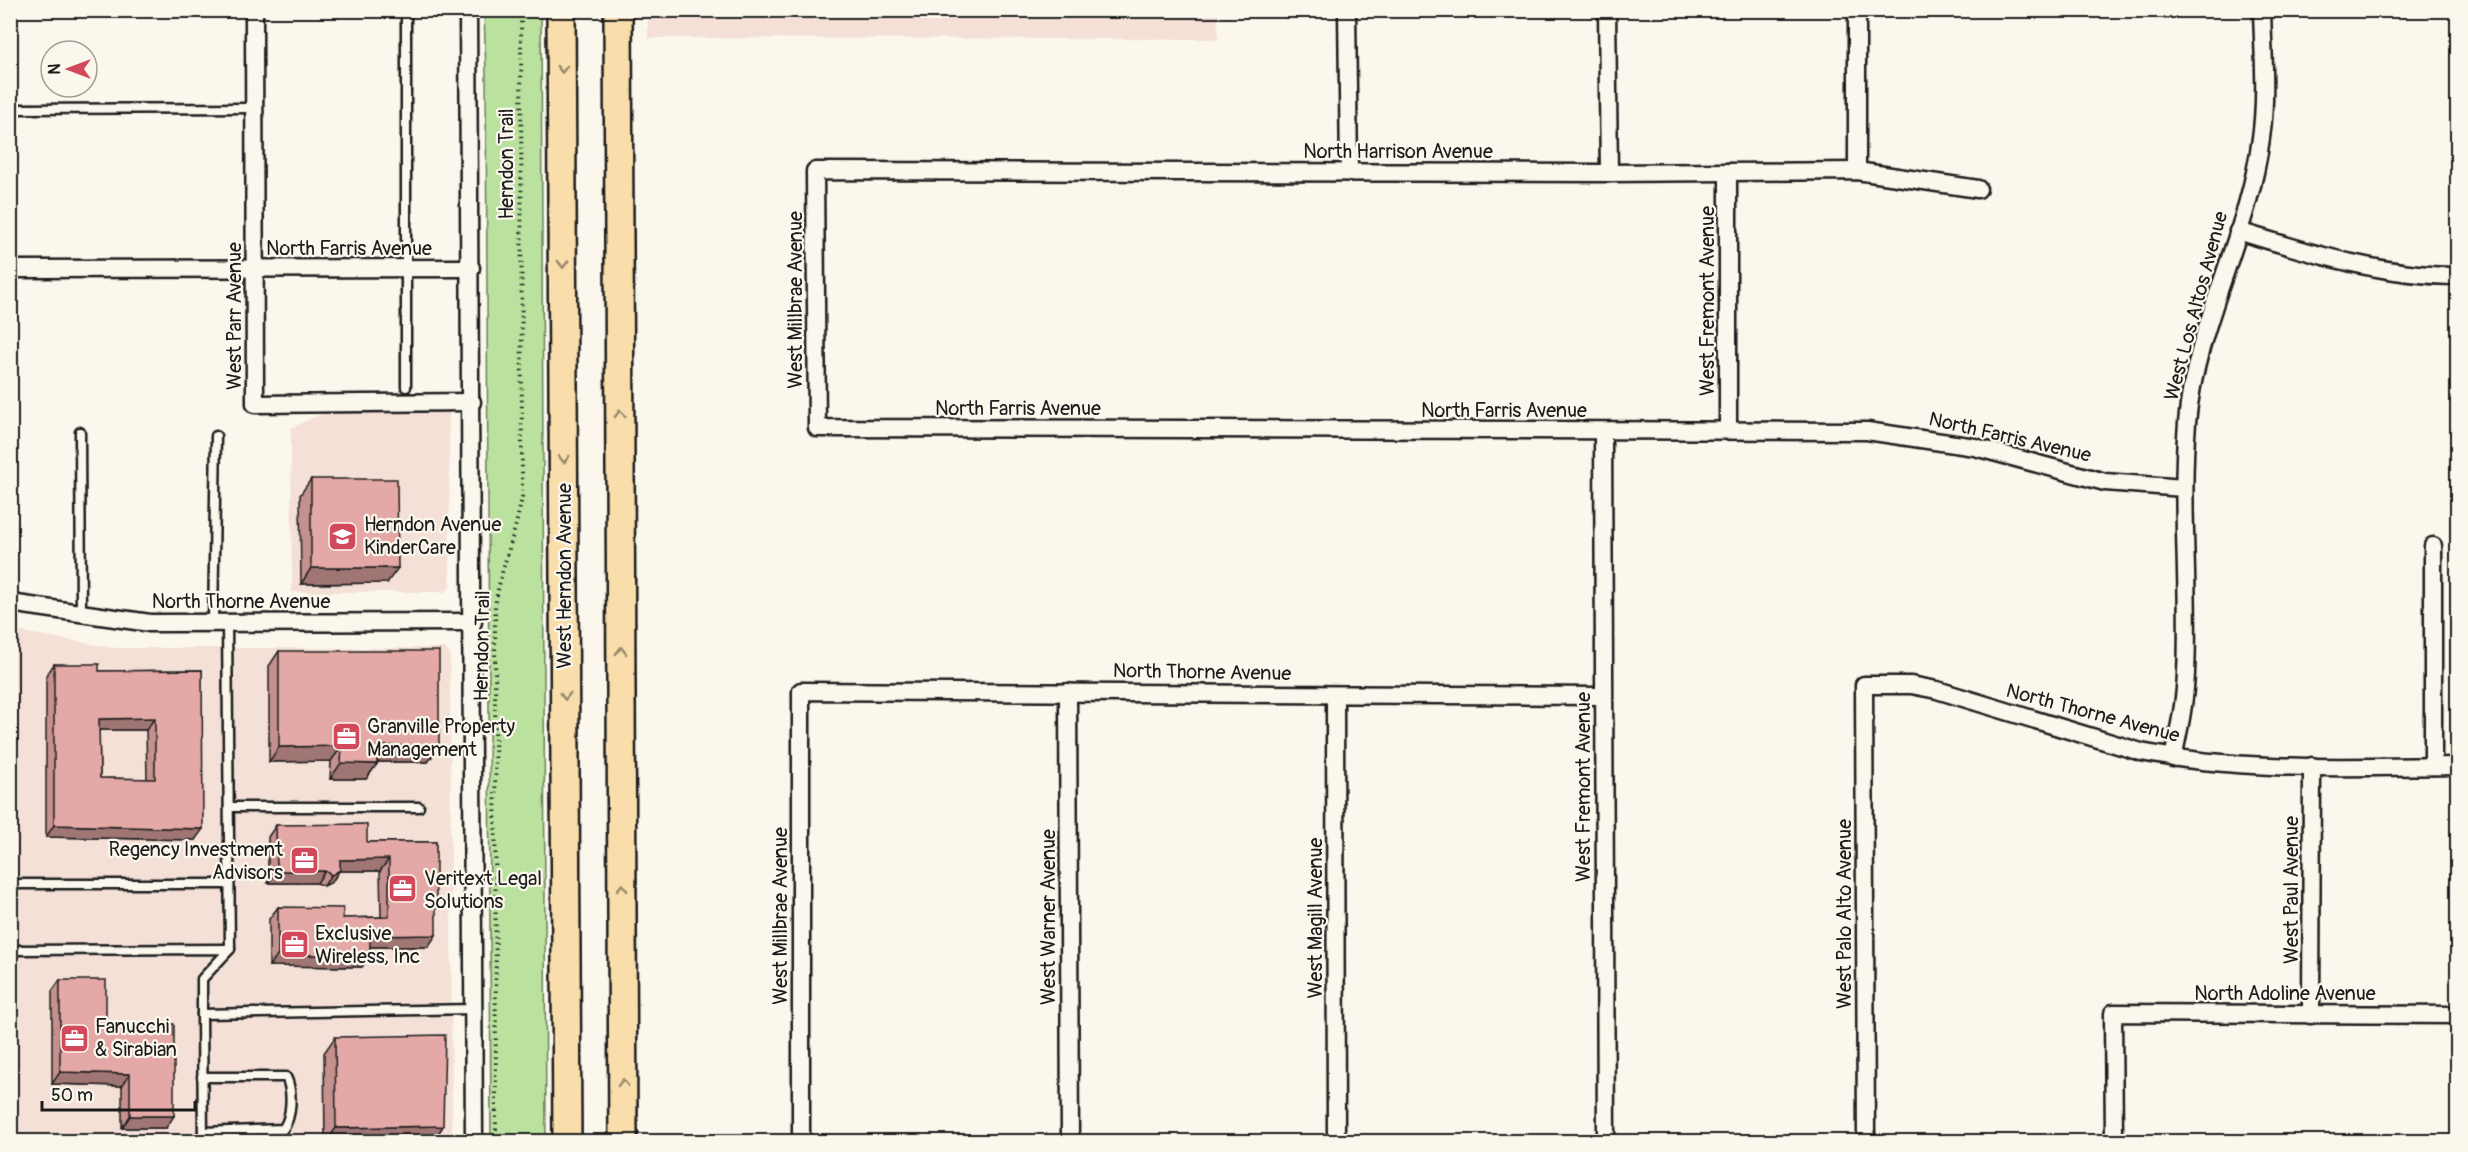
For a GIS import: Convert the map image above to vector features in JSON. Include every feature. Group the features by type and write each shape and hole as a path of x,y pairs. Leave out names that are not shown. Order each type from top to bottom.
{"main road":[{"name":"West Herndon Avenue","path":"561,10 567,1142"},
{"path":"618,10 623,1142"}],"street":[{"name":"West Parr Avenue","path":"254,10 255,404 472,402"},
{"path":"468,10 472,402 474,1142"},
{"path":"1347,10 1349,172"},
{"path":"1607,10 1609,173"},
{"path":"1857,10 1857,171"},
{"name":"West Los Altos Avenue","path":"2173,758 2182,716 2186,673 2184,488 2187,423 2191,390 2238,231 2261,138 2264,100 2262,10"},
{"name":"North Harrison Avenue","path":"816,171 1609,173 1857,171 1978,189"},
{"name":"West Millbrae Avenue","path":"816,171 817,428"},
{"name":"West Fremont Avenue","path":"1728,172 1728,429"},
{"path":"2238,231 2338,262 2457,276"},
{"name":"North Farris Avenue","path":"10,269 471,268"},
{"name":"North Farris Avenue","path":"817,428 1867,431 1975,447 2105,482 2184,488"},
{"name":"West Fremont Avenue","path":"1603,431 1606,1142"},
{"path":"2433,546 2433,766"},
{"name":"North Thorne Avenue","path":"10,603 150,623 473,621"},
{"name":"North Thorne Avenue","path":"1864,685 1911,685 1937,690 2141,752 2173,758 2221,764 2457,766"},
{"name":"West Palo Alto Avenue","path":"1864,685 1866,1142"},
{"name":"West Millbrae Avenue","path":"801,691 801,1142"},
{"name":"North Thorne Avenue","path":"801,691 1603,696"},
{"name":"West Warner Avenue","path":"1068,692 1070,1142"},
{"name":"West Magill Avenue","path":"1335,695 1336,1142"},
{"name":"West Paul Avenue","path":"2311,1015 2312,766"},
{"name":"North Adoline Avenue","path":"2114,1142 2113,1013 2457,1015"}],"lane":[{"path":"406,10 406,387"},
{"path":"10,109 255,108"},
{"path":"80,432 81,614"},
{"path":"203,1142 202,980 230,949 229,807 220,623 216,436"},
{"path":"229,807 419,807"},
{"path":"10,884 229,884"},
{"path":"10,950 230,949"},
{"path":"202,1014 473,1009"},
{"path":"202,1077 286,1077 290,1085 289,1122 283,1129 203,1132"}],"path":[{"name":"Herndon Trail","path":"496,1142 495,606 500,571 516,533 522,497 521,10"}],"shaded area":[{"path":"648,11 1218,11 1218,39 648,38"},
{"path":"449,409 450,587 445,592 292,592 291,428 330,410"},
{"path":"10,630 115,648 445,648 450,653 452,1141 11,1141"}],"green space":[{"path":"484,11 541,11 546,1141 491,1141"}],"building":[{"path":"311,479 397,479 398,568 311,568"},
{"path":"279,651 439,651 439,746 377,746 377,764 341,763 342,746 279,747"},
{"path":"54,664 99,664 99,671 202,670 203,829 54,825","holes":["155,718 155,779 100,778 99,719"]},
{"path":"367,824 367,842 436,842 436,935 370,936 370,955 278,955 278,907 343,908 343,918 389,917 389,859 340,860 340,870 332,875 325,871 277,871 276,825"},
{"path":"60,980 106,980 106,1024 174,1024 174,1116 130,1116 130,1074 60,1072"},
{"path":"445,1035 443,1126 336,1128 335,1037"}],"place":[{"name":"Herndon Avenue KinderCare","path":"343,536"},
{"name":"Granville Property Management","path":"346,737"},
{"name":"Regency Investment Advisors","path":"304,860"},
{"name":"Veritext Legal Solutions","path":"403,889"},
{"name":"Exclusive Wireless, Inc","path":"294,944"},
{"name":"Fanucchi & Sirabian","path":"74,1038"}]}
